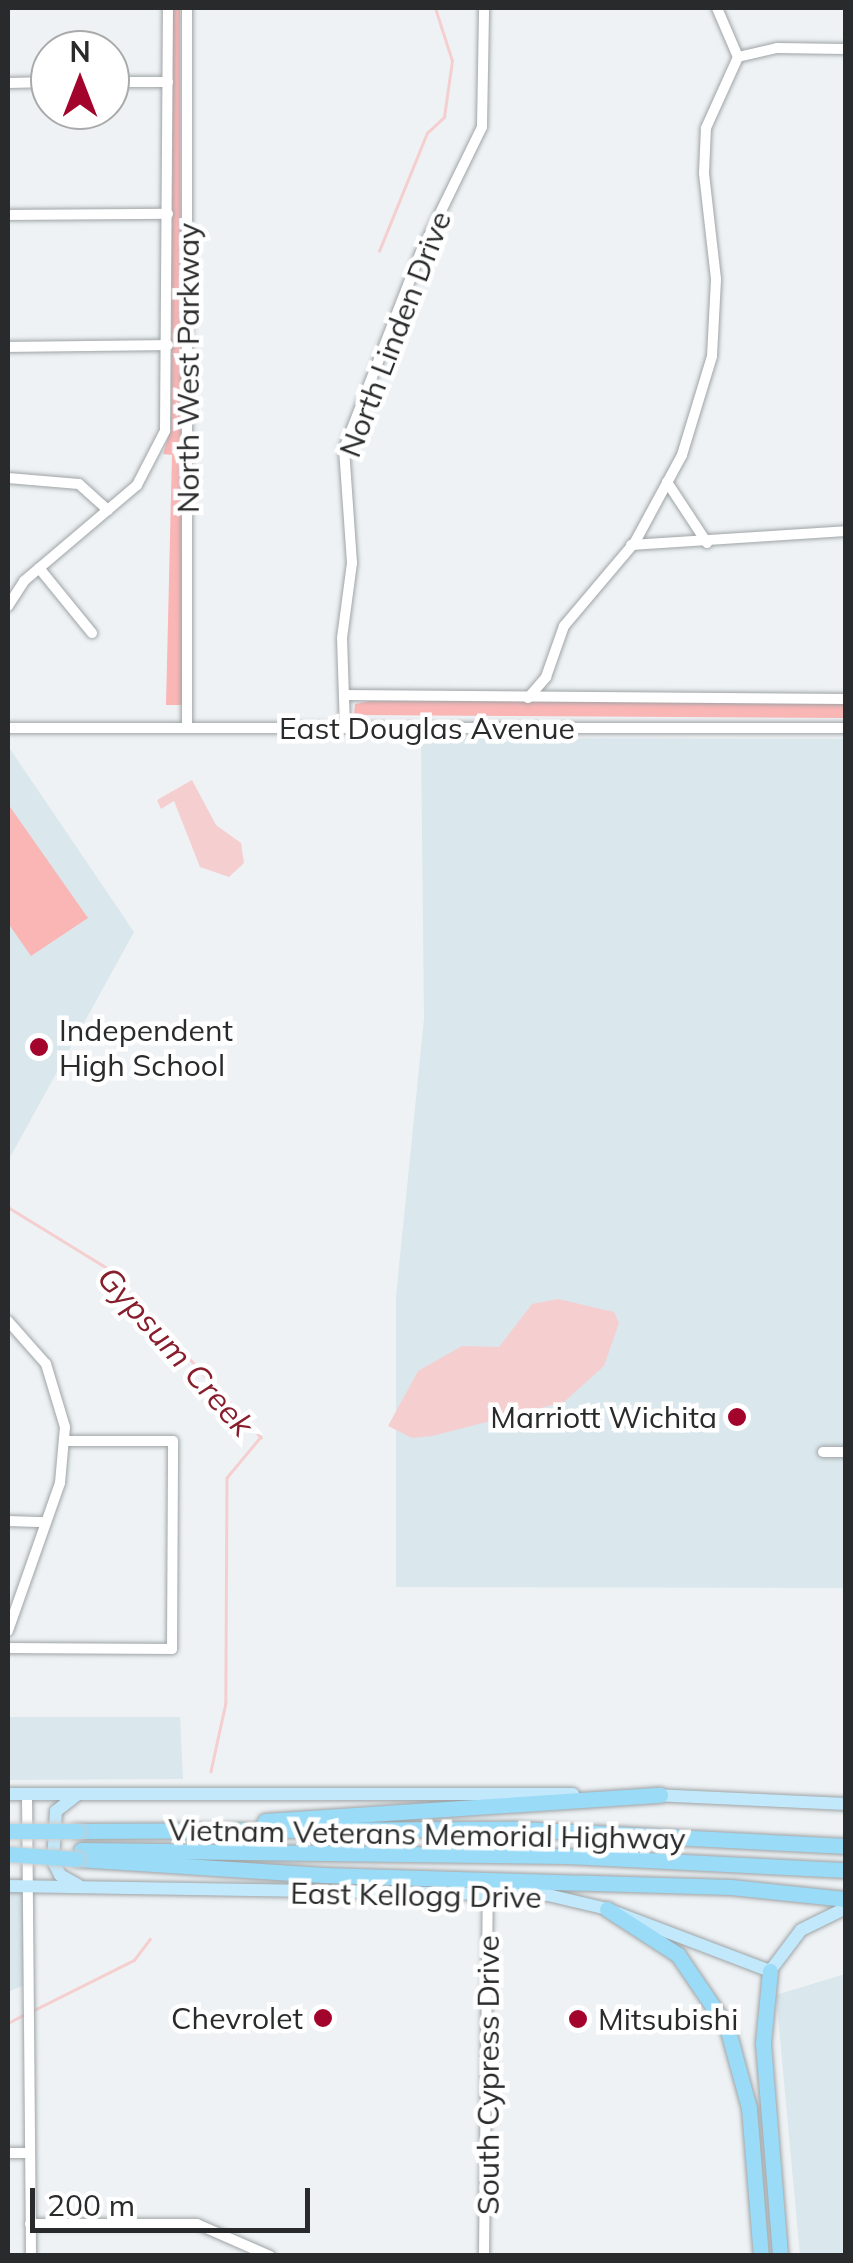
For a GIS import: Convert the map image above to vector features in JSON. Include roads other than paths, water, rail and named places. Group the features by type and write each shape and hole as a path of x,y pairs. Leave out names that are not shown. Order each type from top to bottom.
{"highway":[{"path":"108,1831 660,1795"},
{"name":"Vietnam Veterans Memorial Highway","path":"8,1831 519,1829 846,1846"},
{"name":"Vietnam Veterans Memorial Highway","path":"8,1852 510,1855 846,1870"},
{"path":"77,1855 310,1875 731,1886 846,1899"},
{"path":"608,1909 684,1961 727,2027 749,2108 762,2256"},
{"path":"770,1971 762,2030 780,2256"}],"main road":[{"path":"80,1793 56,1811 54,1861 60,1875 81,1887"},
{"path":"8,1794 660,1795 846,1804"},
{"name":"East Kellogg Drive","path":"8,1886 548,1894 608,1909 770,1971"},
{"path":"770,1971 801,1930 846,1908"}],"street":[{"path":"8,606 39,568 108,510 156,460 166,432 168,8"},
{"name":"North West Parkway","path":"187,8 187,728"},
{"name":"North Linden Drive","path":"345,728 342,638 352,563 344,449 420,252 482,127 484,8"},
{"path":"528,698 546,677 564,626 586,592 631,545 667,482 712,356 716,279 704,172 706,128 738,58 716,8"},
{"path":"738,58 777,48 846,49"},
{"path":"130,82 168,82"},
{"path":"8,214 168,214"},
{"path":"8,347 168,346"},
{"path":"8,478 79,484 108,510"},
{"path":"667,482 707,543"},
{"path":"631,545 846,532"},
{"path":"39,568 92,633"},
{"path":"344,695 846,698"},
{"name":"East Douglas Avenue","path":"8,728 846,728"},
{"path":"8,1322 46,1364 58,1394 65,1441 46,1522 8,1631"},
{"path":"8,1648 172,1649 173,1441 65,1441"},
{"path":"823,1452 846,1452"},
{"path":"8,1521 46,1522"},
{"path":"27,1793 31,2256"},
{"name":"South Cypress Drive","path":"484,2256 488,1894"},
{"path":"8,2152 29,2152"},
{"path":"30,2224 197,2224 270,2256"}],"waterway":[{"path":"379,251 427,133 444,117 452,61 435,8"},
{"name":"Gypsum Creek","path":"8,1207 107,1268 261,1437 227,1478 226,1703 211,1771"},
{"name":"Gypsum Creek","path":"34,2010 134,1960 150,1939"},
{"name":"Gypsum Creek","path":"8,2023 27,2013"}],"place":[{"name":"Independent High School","path":"39,1047"},
{"name":"Marriott Wichita","path":"737,1417"},
{"name":"Chevrolet","path":"323,2018"},
{"name":"Mitsubishi","path":"578,2019"}]}
